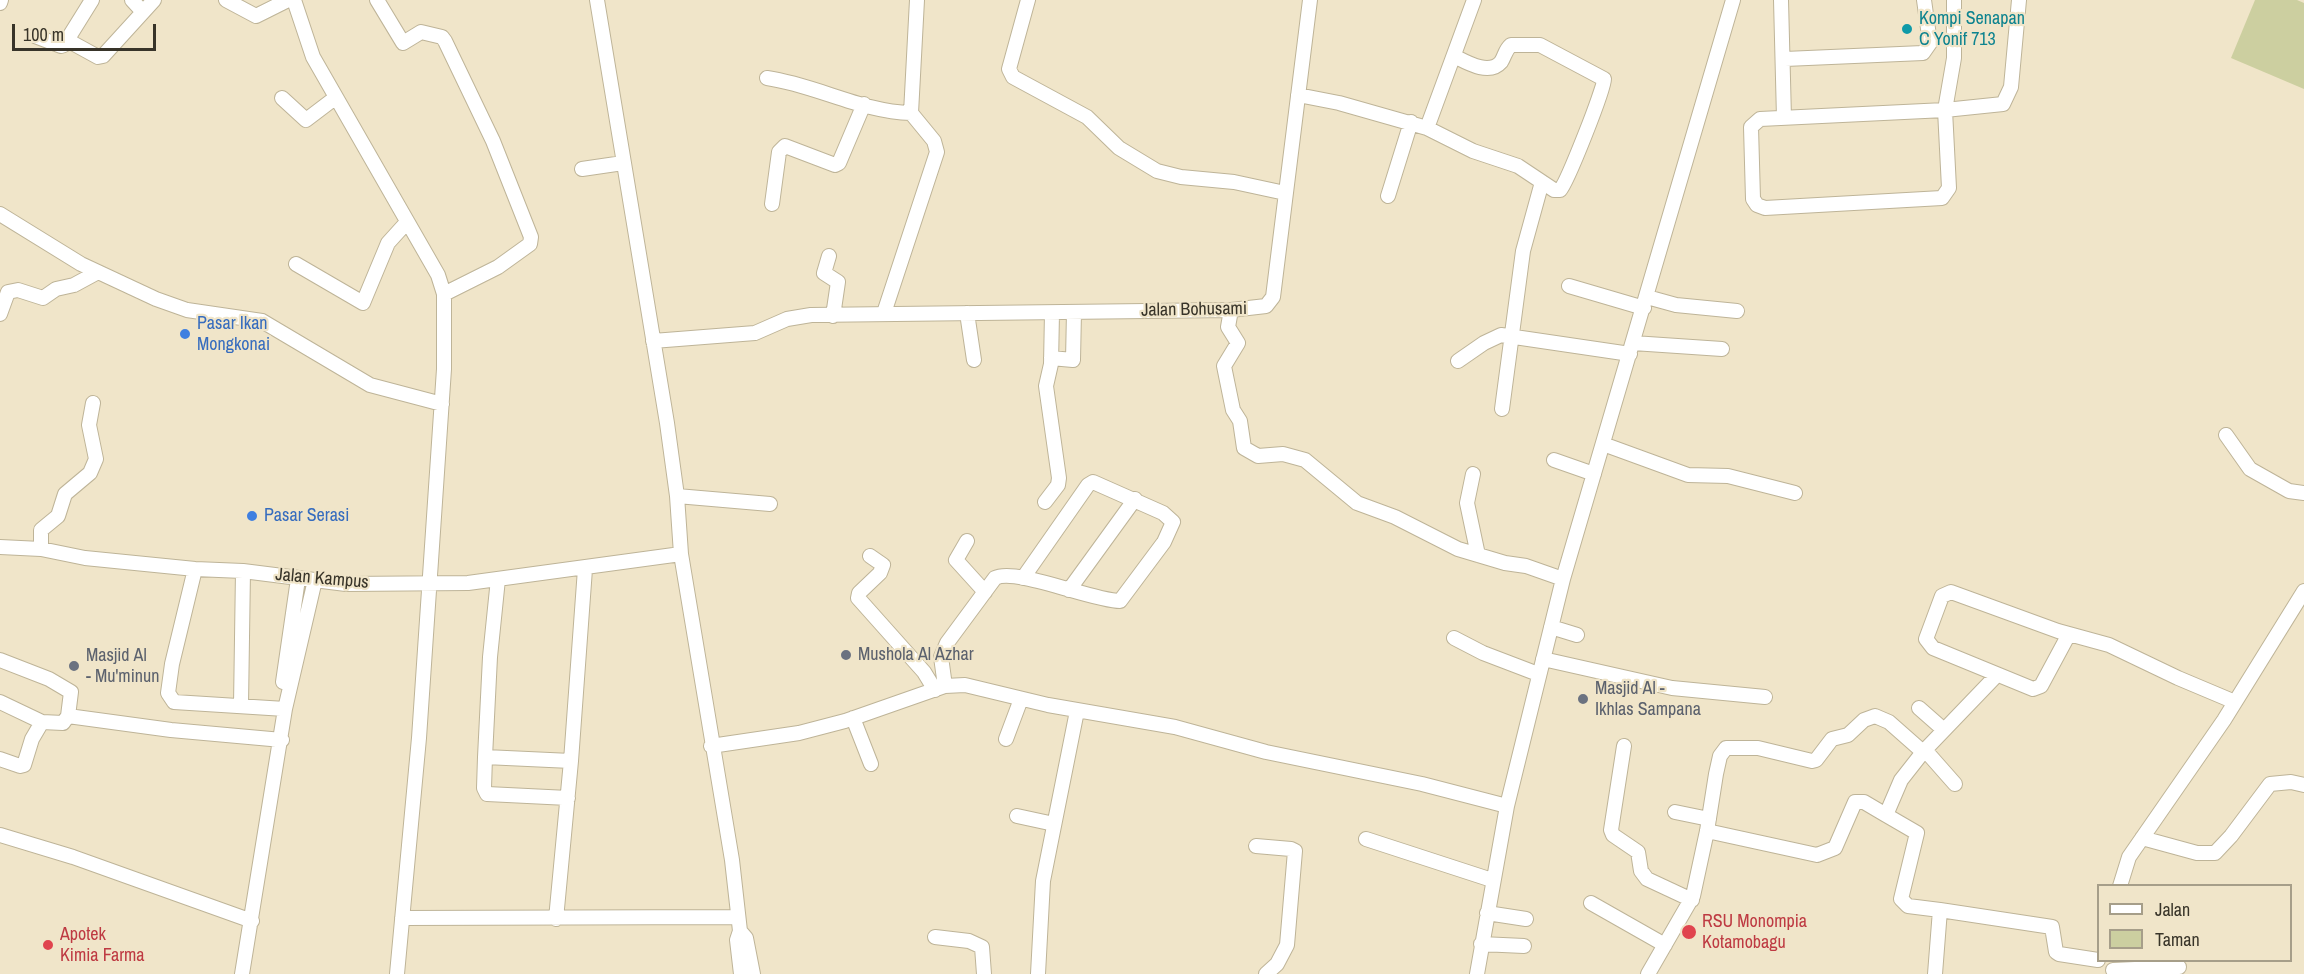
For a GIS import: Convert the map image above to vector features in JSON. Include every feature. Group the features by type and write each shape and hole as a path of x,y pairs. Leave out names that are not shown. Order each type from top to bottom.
{"street":[{"path":"35,36 61,46 68,40 92,0"},
{"path":"132,0 143,12"},
{"path":"68,40 98,57 103,56 154,0"},
{"path":"226,0 256,16 288,0"},
{"path":"294,0 313,57 442,281 444,294 442,404 431,583 397,974"},
{"path":"377,0 403,43 421,32 442,37 445,41 501,158 532,240 498,267 444,294"},
{"path":"597,0 666,418 677,496 681,554 711,746 732,860 740,931 736,940 741,974"},
{"path":"884,313 937,152 934,141 911,113 917,0"},
{"path":"1028,0 1009,69 1013,77 1087,117 1130,156 1157,171 1181,177 1234,182 1285,193"},
{"name":"Jalan Bohusami","path":"653,341 755,333 787,319 884,313 1052,313 1261,308 1270,302 1310,0"},
{"path":"1427,128 1473,0"},
{"path":"1477,974 1486,913 1507,806 1563,579 1733,0"},
{"path":"1781,0 1785,59 1784,118"},
{"path":"1785,59 1923,53 1930,43 1924,0"},
{"path":"1954,0 1954,58 1945,110 1949,188 1942,198 1765,208 1757,205 1753,199 1751,128 1760,119 1945,110 1993,106 2007,100 2011,87 2019,0"},
{"path":"1298,95 1340,103 1411,122 1473,151 1518,166 1556,191 1564,186 1584,132 1602,96 1604,80 1540,45 1511,45 1502,61 1492,67 1480,67 1454,56"},
{"path":"766,78 798,84 888,111 911,113"},
{"path":"282,98 306,120 335,98"},
{"path":"772,204 778,152 785,146 835,165 839,163 864,104"},
{"path":"1388,196 1411,122"},
{"path":"582,169 623,163"},
{"path":"1502,410 1522,251 1542,182"},
{"path":"0,214 98,272 187,310 262,321 370,385 442,404"},
{"path":"296,264 363,303 388,243 407,222"},
{"path":"830,256 824,273 836,280 838,284 833,316"},
{"path":"0,314 8,292 18,290 43,298 56,289 74,285 98,272"},
{"path":"1569,286 1645,303 1737,311"},
{"path":"1231,310 1228,327 1238,343 1224,366 1233,410 1240,421 1244,448 1258,456 1283,454 1305,460 1357,503 1395,517 1458,549 1504,564 1526,566 1563,579"},
{"path":"1051,358 1073,360 1074,312"},
{"path":"967,313 974,360"},
{"path":"1045,502 1058,485 1059,478 1046,386 1051,358 1052,313"},
{"path":"1458,361 1494,338 1513,336 1632,349 1722,349"},
{"path":"41,549 40,530 58,516 65,494 90,473 94,465 96,459 89,425 93,402"},
{"path":"2226,435 2250,469 2289,490 2304,494"},
{"path":"1603,444 1688,475 1728,476 1795,493"},
{"path":"1554,460 1594,474"},
{"path":"1473,474 1467,503 1470,530 1478,555"},
{"path":"940,688 941,657 951,635 999,575 1023,578 1117,601 1124,597 1132,587 1164,542 1173,522 1168,516 1135,499 1098,483 1088,485 1023,578"},
{"path":"677,496 770,504"},
{"path":"1069,590 1135,499"},
{"path":"967,541 956,560 985,592"},
{"name":"Jalan Kampus","path":"0,547 41,549 85,558 195,569 243,571 346,585 498,579 585,569 681,554"},
{"path":"870,555 883,565 880,573 859,593 858,598 940,688"},
{"path":"195,569 172,664 168,693 174,702 282,709"},
{"path":"556,919 568,798 585,569"},
{"path":"241,705 243,571"},
{"path":"242,974 247,920 278,739 298,579"},
{"path":"498,579 490,657 484,788 487,794 568,798"},
{"path":"282,709 315,580"},
{"path":"2120,884 2125,866 2142,838 2235,702 2304,591"},
{"path":"2069,634 2041,686 2037,688 1996,676 1928,644 1926,639 1942,596 1946,592 1982,602 2069,634 2109,645 2235,702"},
{"path":"1551,627 1577,634"},
{"path":"1454,638 1482,653 1539,674"},
{"path":"1543,659 1672,688 1765,697"},
{"path":"0,660 49,679 70,692 68,716 63,723 42,722 0,702"},
{"path":"1886,815 1896,789 1924,751 1996,676"},
{"path":"711,746 799,733 853,718 940,688 965,685 1077,711 1164,724 1266,752 1422,784 1507,806"},
{"path":"1006,739 1021,699"},
{"path":"1919,708 1944,730"},
{"path":"1038,974 1042,890 1077,711"},
{"path":"68,716 171,730 278,739"},
{"path":"1648,974 1692,900 1720,756 1726,748 1758,748 1812,761 1816,760 1832,739 1848,735 1864,720 1875,716 1889,722 1924,751 1955,784"},
{"path":"853,718 871,764"},
{"path":"0,759 20,766 24,765 32,739 42,722"},
{"path":"1624,746 1611,830 1613,835 1638,852 1641,871 1647,879 1692,900"},
{"path":"485,757 571,761"},
{"path":"2142,838 2197,853 2215,852 2226,843 2270,784 2291,782 2304,785"},
{"path":"1675,812 1708,825 1817,855 1835,848 1855,802 1864,802 1917,833 1901,900 1903,904 2052,927 2056,952 2097,960"},
{"path":"1017,816 1054,824"},
{"path":"0,835 73,857 247,920"},
{"path":"1366,838 1492,880"},
{"path":"1256,846 1291,849 1295,857 1287,945 1277,964 1266,974"},
{"path":"1591,903 1665,945"},
{"path":"1935,974 1940,910"},
{"path":"1486,913 1526,919"},
{"path":"402,918 738,917"},
{"path":"233,974 247,920"},
{"path":"740,931 746,938 753,974"},
{"path":"934,937 969,941 982,947 984,974"},
{"path":"1481,944 1524,946"},
{"path":"2112,965 2179,967"}],"green space":[{"path":"2255,0 2297,0 2304,3 2304,89 2231,58"}],"place":[{"name":"Kompi Senapan C Yonif 713","path":"1907,29"},
{"name":"Pasar Ikan Mongkonai","path":"185,334"},
{"name":"Pasar Serasi","path":"252,516"},
{"name":"Mushola Al Azhar","path":"846,655"},
{"name":"Masjid Al - Mu'minun","path":"74,666"},
{"name":"Masjid Al - Ikhlas Sampana","path":"1583,699"},
{"name":"RSU Monompia Kotamobagu","path":"1689,932"},
{"name":"Apotek Kimia Farma","path":"48,945"}]}
